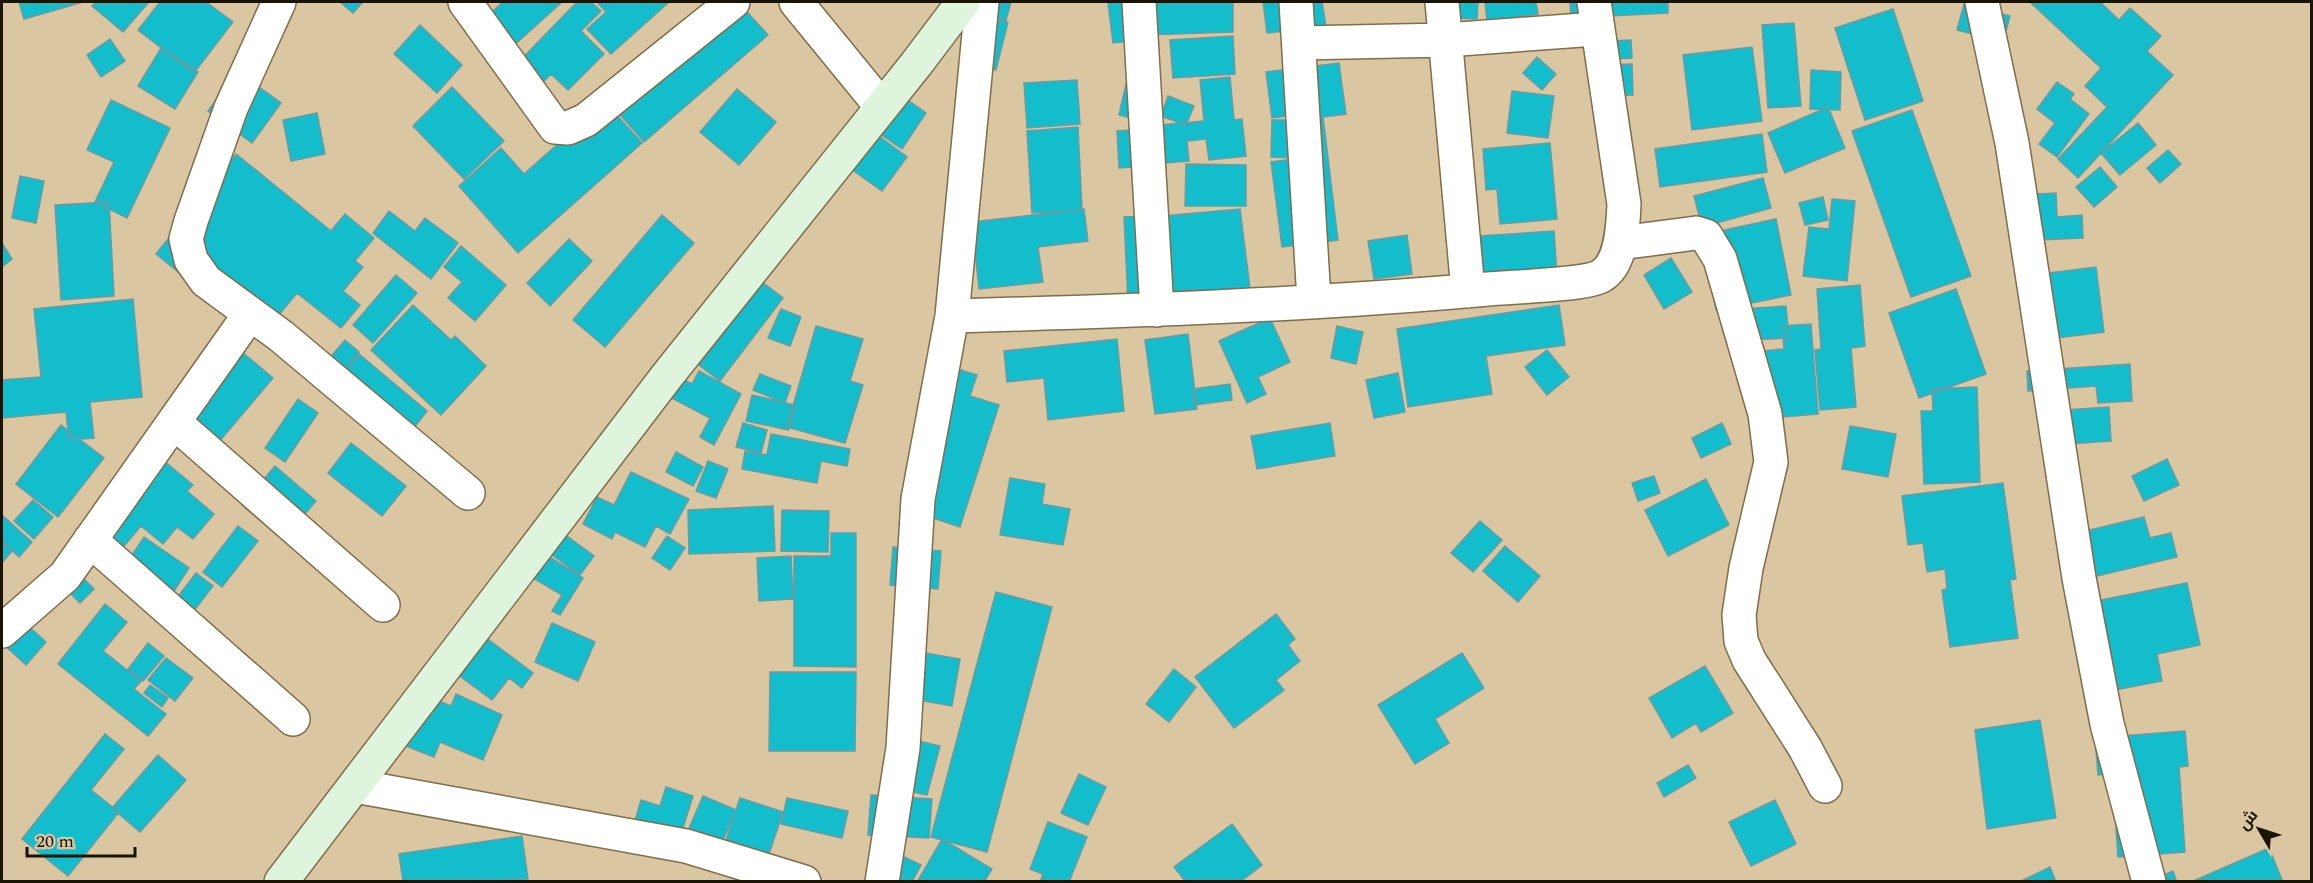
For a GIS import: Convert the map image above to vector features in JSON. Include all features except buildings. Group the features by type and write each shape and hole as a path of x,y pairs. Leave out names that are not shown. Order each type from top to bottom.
{"main road":[{"path":"281,882 667,376 963,2"}],"street":[{"path":"279,2 231,108 186,239 191,260 206,281 281,336 468,493"},
{"path":"473,4 555,127 568,128 586,120 733,2"},
{"path":"796,2 881,106"},
{"path":"882,882 903,748 918,499 952,316 982,2"},
{"path":"1139,2 1157,310"},
{"path":"1296,2 1314,300"},
{"path":"1442,2 1468,291"},
{"path":"1982,2 2014,154 2081,590 2107,724 2149,882"},
{"path":"952,316 1157,310 1468,291 1598,277 1611,264 1620,243 1624,204 1595,15 1446,40 1299,43"},
{"path":"1620,243 1696,233 1706,236 1720,259 1765,414 1771,462 1746,568 1739,615 1741,641 1749,660 1805,747 1825,786"},
{"path":"2,631 65,576 250,314"},
{"path":"174,422 383,605"},
{"path":"90,540 293,719"},
{"path":"356,786 686,846 804,882"}]}
